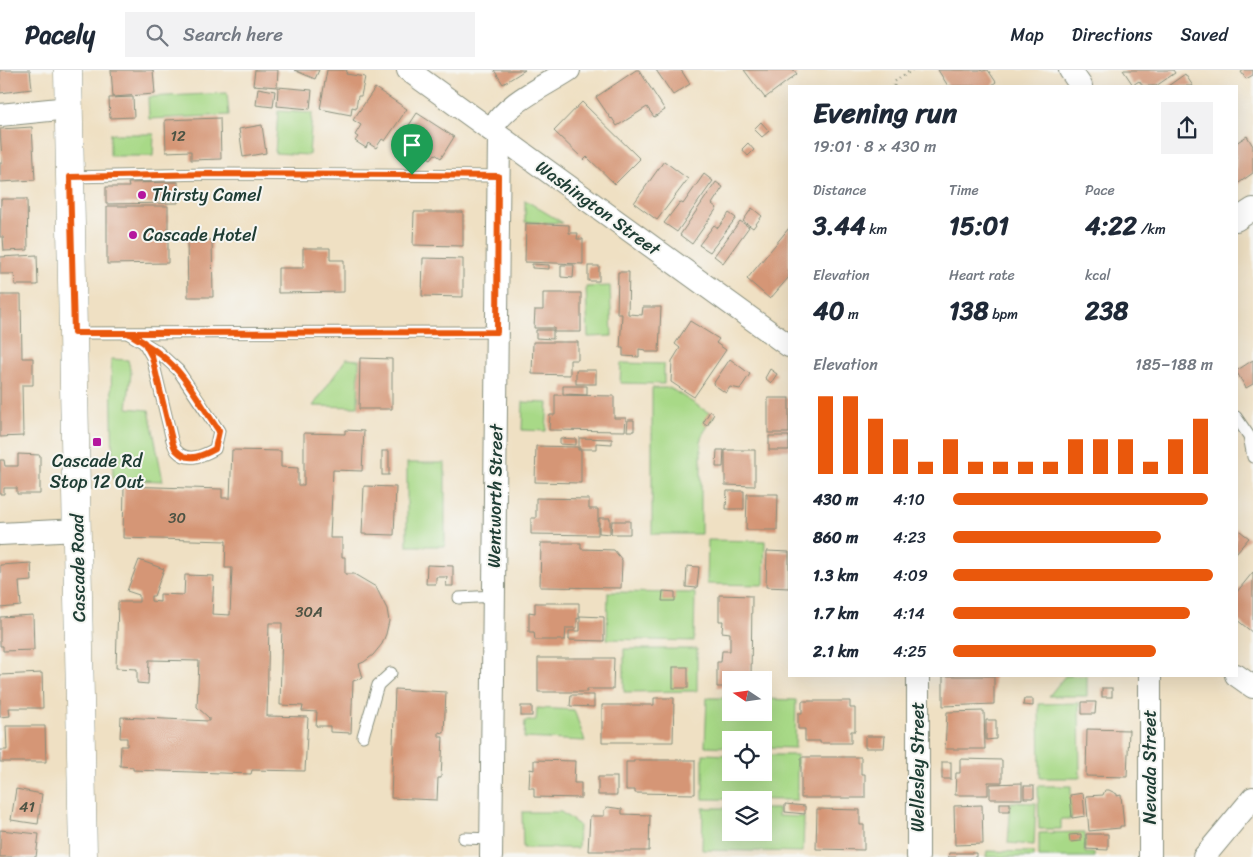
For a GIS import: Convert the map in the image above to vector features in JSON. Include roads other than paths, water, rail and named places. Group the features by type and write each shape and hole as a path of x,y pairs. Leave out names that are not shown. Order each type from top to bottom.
{"street":[{"name":"Cascade Road","path":"68,70 83,857"},
{"name":"Washington Street","path":"408,70 788,345"},
{"path":"495,133 501,116 570,70"},
{"path":"1070,70 1080,85"},
{"path":"0,115 69,108"},
{"name":"Wentworth Street","path":"491,848 498,176 495,133"},
{"path":"1238,219 1253,209"},
{"path":"0,534 78,530"},
{"path":"1238,676 1253,687"},
{"name":"Wellesley Street","path":"918,677 918,857"},
{"name":"Nevada Street","path":"1150,677 1150,857"},
{"path":"1204,857 1253,798"}],"lane":[{"path":"70,177 209,174 498,176"},
{"path":"74,333 497,332"},
{"path":"128,333 144,342 156,350 178,370 219,431 215,449 202,456 188,457 177,451 172,440 152,357 144,342"},
{"path":"1238,420 1249,436 1253,457"},
{"path":"460,598 494,596"},
{"path":"363,736 378,685 391,672"},
{"path":"464,838 491,848"}],"place":[{"name":"Thirsty Camel","path":"142,195"},
{"name":"Cascade Hotel","path":"133,235"},
{"name":"Cascade Rd Stop 12 Out","path":"97,442"}]}
